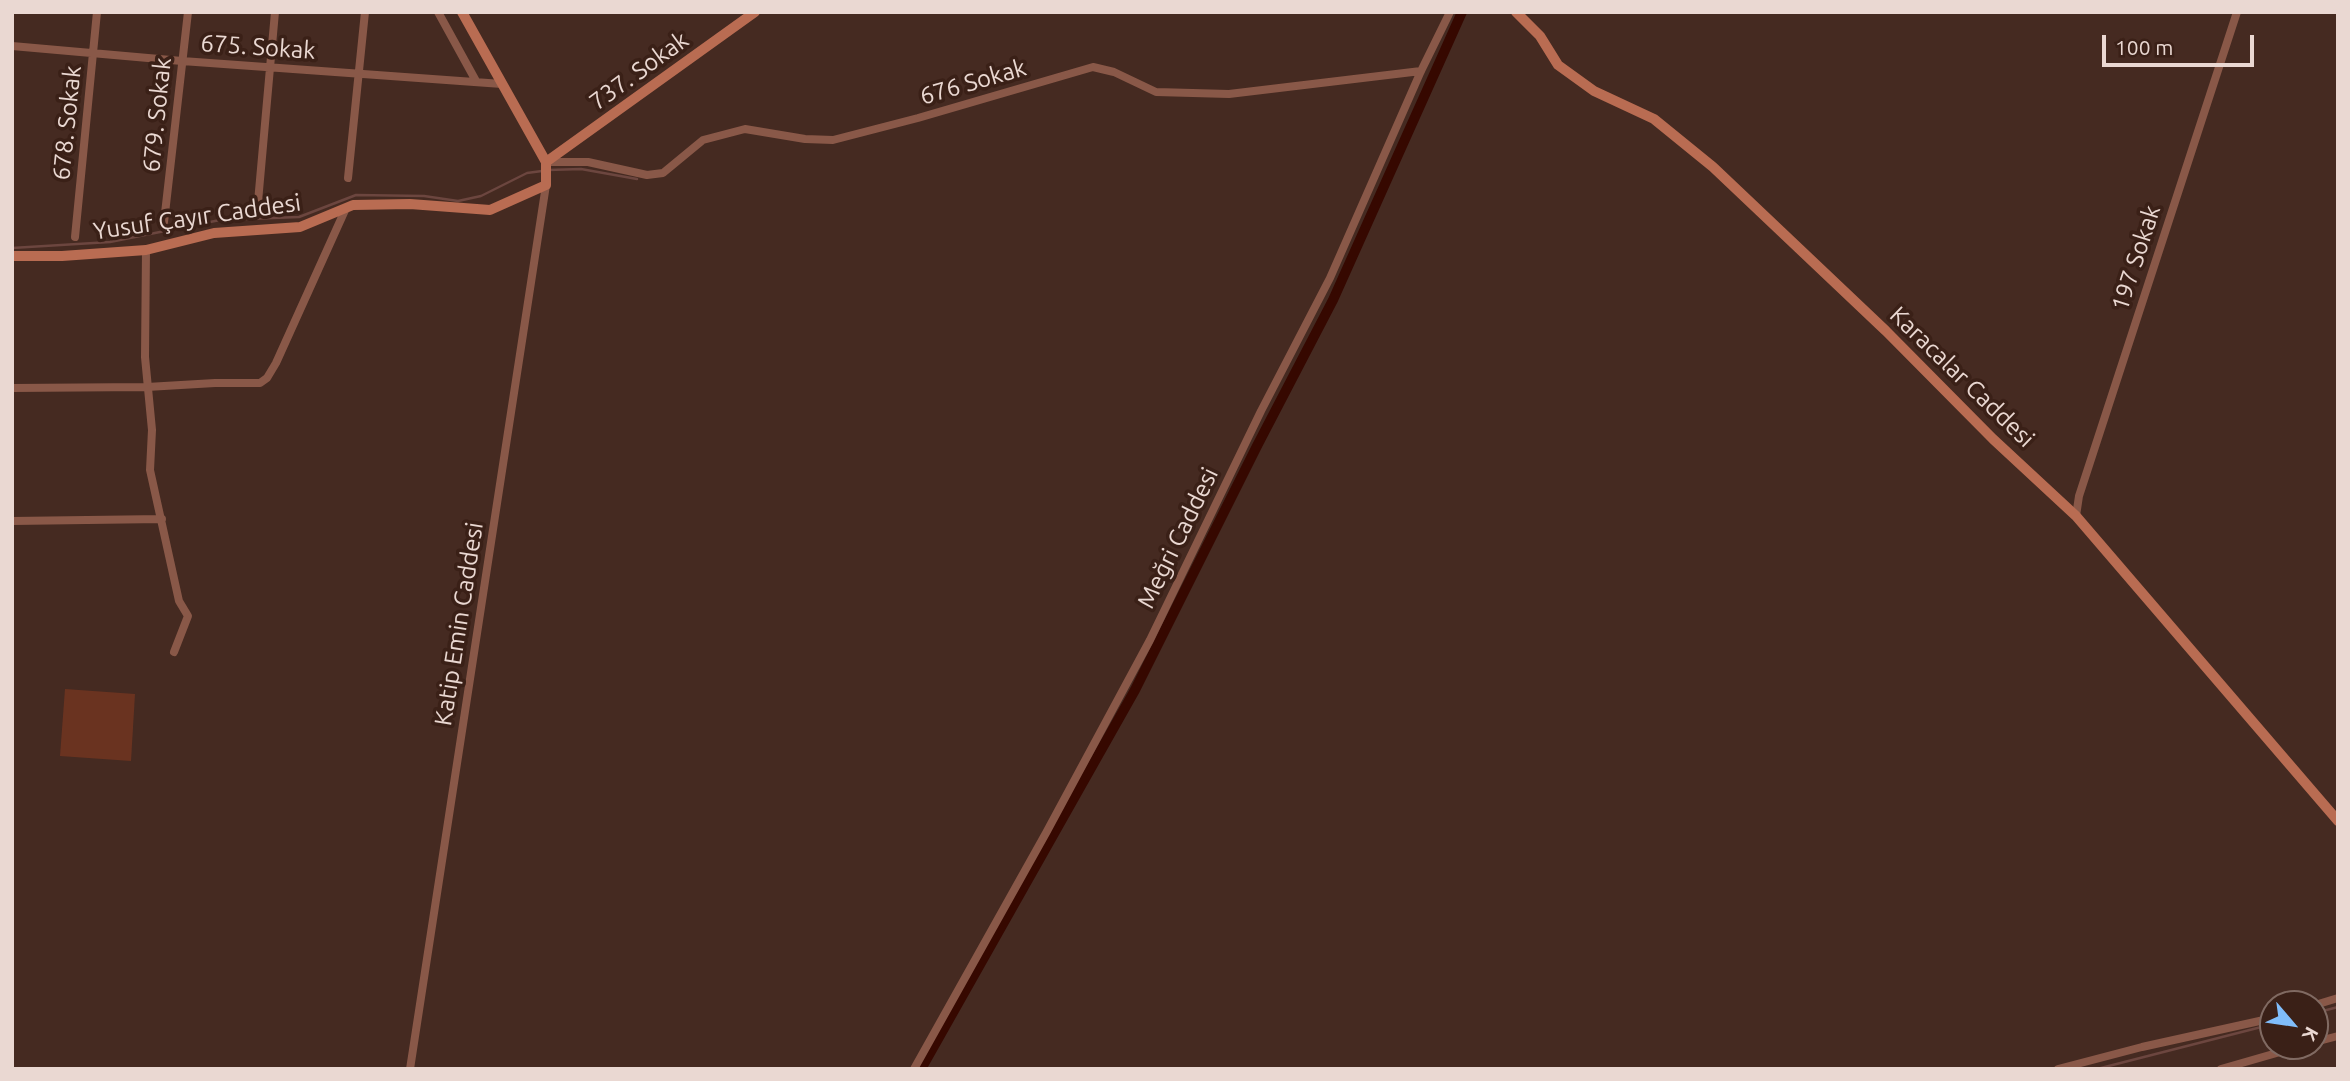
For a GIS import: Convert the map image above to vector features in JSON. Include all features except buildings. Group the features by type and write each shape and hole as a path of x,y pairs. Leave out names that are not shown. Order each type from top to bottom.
{"street":[{"name":"678. Sokak","path":"75,237 97,12"},
{"name":"679. Sokak","path":"164,222 188,12"},
{"path":"257,213 275,12"},
{"path":"348,178 365,12"},
{"path":"438,12 476,81"},
{"path":"462,12 546,172"},
{"name":"737. Sokak","path":"546,172 755,12"},
{"name":"Meğri Caddesi","path":"914,1069 1150,640 1261,411 1330,278 1421,71 1450,12"},
{"name":"Karacalar Caddesi","path":"1516,12 1540,36 1558,65 1594,91 1654,119 1713,167 2076,516 2338,821"},
{"name":"197 Sokak","path":"2076,516 2079,496 2237,12"},
{"name":"675. Sokak","path":"12,46 502,84"},
{"name":"676 Sokak","path":"546,172 588,162 647,175 663,173 703,140 745,129 805,139 833,140 1093,67 1114,72 1156,92 1229,94 1421,71"},
{"name":"Yusuf Çayır Caddesi","path":"12,256 62,256 146,250 215,233 300,227 353,205 410,204 490,211 546,172"},
{"name":"Katip Emin Caddesi","path":"410,1069 546,172"},
{"path":"12,388 260,383 267,378 276,363 346,208"},
{"path":"146,250 145,357 152,430 150,470 179,601 188,616 174,652"},
{"path":"12,521 162,519"},
{"path":"2058,1069 2259,1021"},
{"path":"2221,1069 2259,1058"}],"shaded area":[{"path":"65,689 135,694 131,761 60,756"}],"waterway":[{"path":"921,1069 1135,690 1333,300 1462,12"},
{"path":"548,170 581,169 637,179"},
{"path":"12,248 110,242 220,220 299,217 356,195 424,196 458,201 481,196 527,173 542,171"},
{"path":"2329,1009 2338,1007"},
{"path":"2097,1069 2259,1028"}]}
